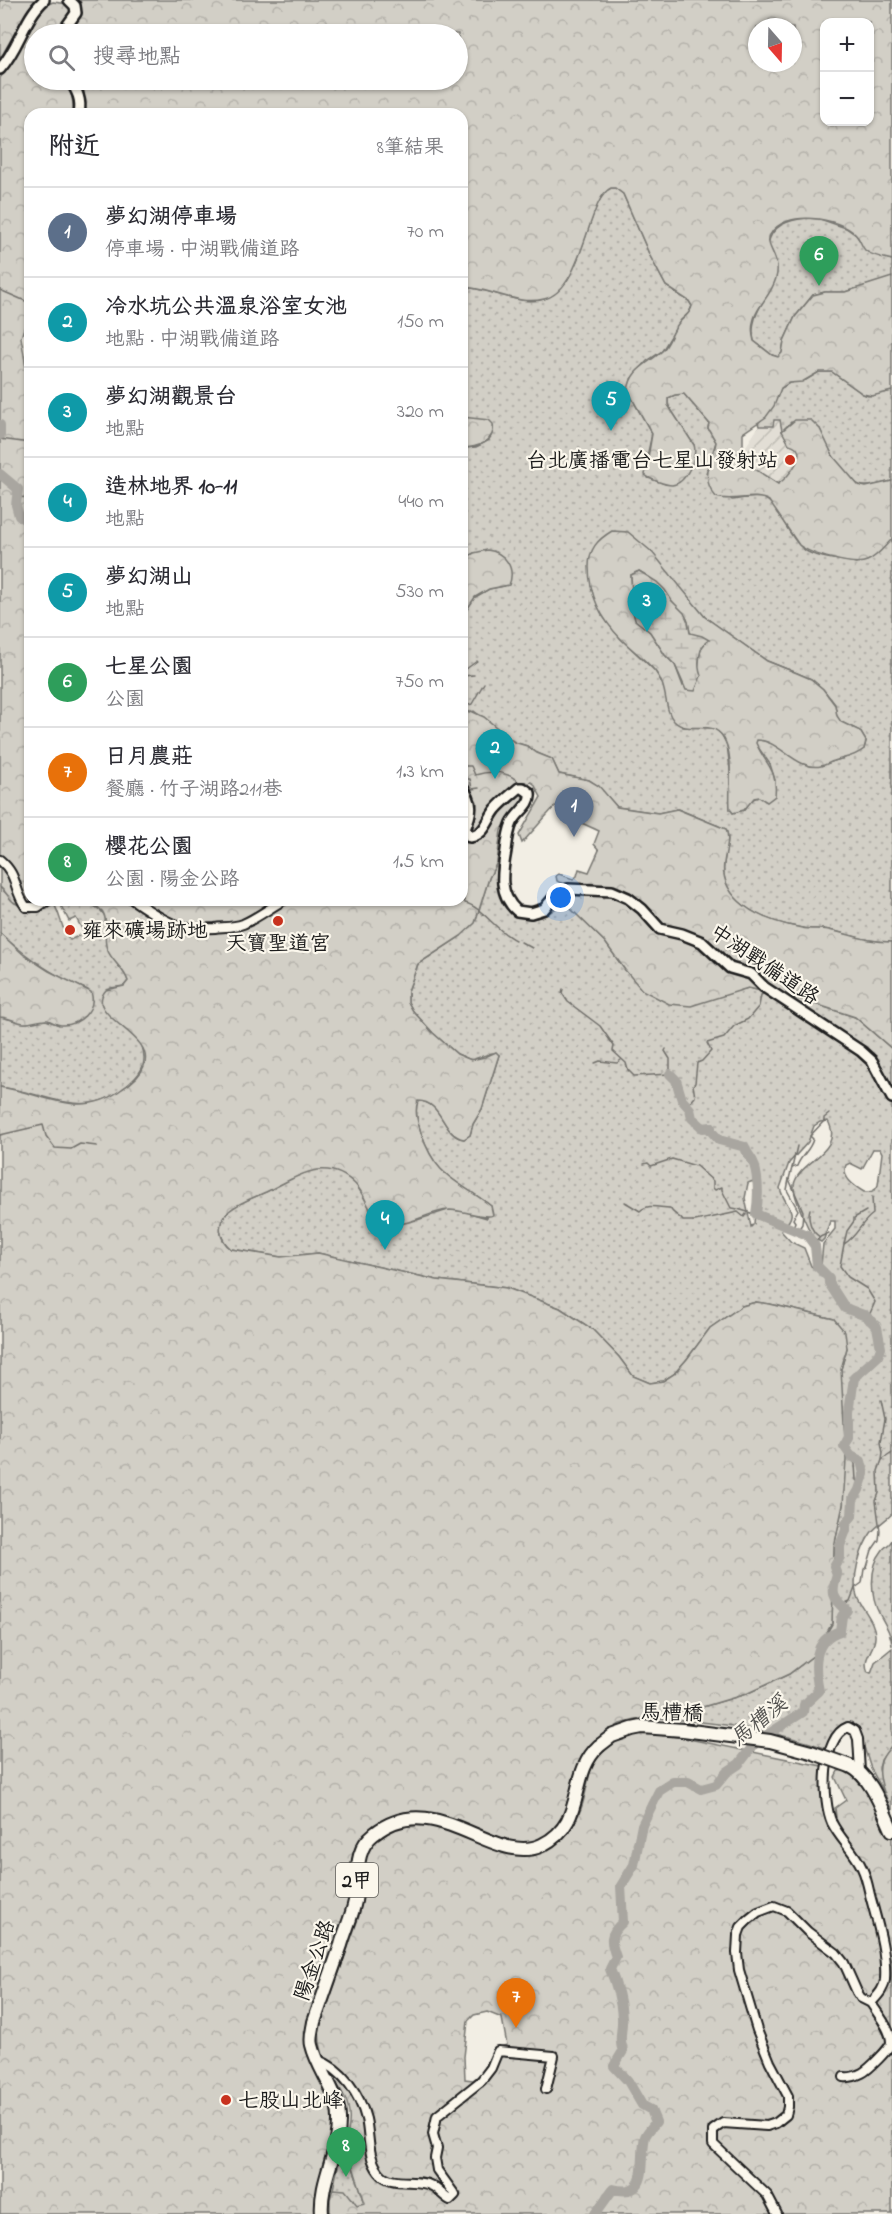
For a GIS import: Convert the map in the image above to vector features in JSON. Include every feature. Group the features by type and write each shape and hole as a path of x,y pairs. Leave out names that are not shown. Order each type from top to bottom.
{"main road":[{"name":"馬槽橋","path":"599,1746 612,1736 632,1728 662,1729 770,1741 811,1752 855,1768"},
{"name":"陽金公路","path":"322,2214 323,2189 339,2120 338,2103 312,2045 314,2022 354,1902 359,1856 367,1839 383,1827 396,1822 429,1819 458,1826 509,1848 532,1849 542,1845 559,1834 571,1816 584,1767 593,1751 599,1746"},
{"path":"855,1768 870,1786 892,1830"}],"street":[{"path":"28,24 37,6 44,0"},
{"path":"68,24 76,13 75,6 69,0"},
{"path":"0,69 24,31"},
{"path":"76,90 80,108"},
{"name":"中湖戰備道路","path":"468,834 470,837 475,836 488,826 498,806 519,788 523,788 530,793 529,802 511,825 501,880 507,896 517,911 531,913 544,909 559,893 568,889 612,891 628,898 642,909 660,929 702,942 730,968 751,974 764,987 861,1050 872,1061 892,1098"},
{"name":"中湖戰備道路","path":"468,796 472,806 472,814 468,823"},
{"path":"0,860 11,870 24,904"},
{"path":"25,906 39,906"},
{"path":"142,906 160,918 180,927 193,929 243,924 274,906"},
{"path":"855,1768 858,1739 855,1731 848,1727 838,1733 830,1752 825,1771 826,1802 832,1824 863,1869 881,1936 885,1980 882,1990 871,2003"},
{"path":"777,2214 767,2195 721,2154 713,2144 711,2136 712,2130 723,2123 767,2126 777,2123 786,2115 788,2107 789,2096 770,2062 757,2030 739,1970 738,1935 741,1927 758,1912 774,1906 787,1911 808,1932 836,1953 844,1963 857,1992 861,1998 871,2003 888,2033 891,2042 888,2050 864,2072 852,2077 844,2076"},
{"path":"318,2060 327,2064 346,2080 360,2101 366,2121 368,2146 379,2172 395,2181 412,2181 431,2185 450,2200 455,2195 437,2170 435,2158 437,2148 434,2134 437,2116 482,2081 491,2068 498,2051 554,2056 546,2089"}],"shaded area":[{"path":"774,420 780,420 782,431 797,449 799,456 798,462 787,478 778,484 741,460 738,452 743,451 759,426 773,426"}],"green space":[{"path":"0,0 36,0 27,11 0,59"},
{"path":"80,0 892,0 892,260 866,251 856,235 838,224 825,220 799,219 777,227 769,239 777,264 776,278 756,314 752,331 754,341 778,357 782,353 784,341 795,317 813,295 825,292 845,292 892,277 892,391 872,396 863,394 832,372 819,372 802,382 789,383 781,388 774,406 766,417 743,433 743,451 739,452 741,460 778,484 788,476 799,457 799,451 789,444 782,431 795,420 811,420 820,429 833,456 858,485 866,487 892,481 892,539 867,561 852,562 832,559 799,545 769,501 757,497 723,499 716,497 708,483 707,476 716,442 708,428 709,423 684,394 668,398 668,405 694,445 694,456 690,469 682,480 672,485 645,475 652,434 628,391 630,383 637,371 664,349 676,327 692,306 689,301 666,286 623,194 615,188 611,188 603,195 576,263 568,279 557,292 544,299 523,300 468,288 468,108 84,108 83,90 468,90 468,24 75,24 79,18"},
{"path":"53,2 69,4 70,11 62,24 33,24 47,5"},
{"path":"24,41 24,90 70,90 73,104 73,108 24,108 24,329 21,337 24,355 24,903 12,901 0,887 0,78"},
{"path":"611,188 623,194 666,286 689,301 692,306 662,351 647,361 631,379 635,404 652,434 646,461 648,478 666,484 694,445 668,405 668,398 684,394 709,423 708,428 716,442 706,473 732,500 753,497 765,499 775,508 794,539 811,554 856,563 892,539 892,942 867,940 826,929 791,926 770,920 750,910 734,896 725,879 724,863 728,842 726,829 678,809 658,813 617,807 598,786 589,780 559,774 552,759 514,742 474,711 468,714 468,608 475,597 489,589 504,586 474,553 468,556 468,448 476,447 489,440 468,422 468,288 514,299 535,301 558,291 569,277 577,260 603,195","holes":["660,563 705,617 767,661 811,679 835,704 837,717 841,722 860,731 866,741 864,749 853,755 817,766 801,762 772,744 757,740 755,743 770,764 775,780 744,810 733,813 730,809 730,769 727,745 722,735 714,728 683,727 676,722 668,708 665,687 655,671 620,638 602,615"]},
{"path":"820,219 846,228 856,235 868,252 892,260 892,278 845,292 825,292 813,295 795,317 784,341 782,353 778,357 754,341 753,327 756,315 773,282 776,271 775,259 768,245 777,228 793,220"},
{"path":"819,372 832,372 868,396 892,391 892,481 870,486 856,483 837,462 820,429 791,422 782,431 780,420 774,420 773,426 759,426 758,423 772,407 781,388 789,383 806,380"},
{"path":"468,418 489,420 493,424 492,435 484,443 468,448"},
{"path":"612,531 628,532 652,552 705,617 767,661 811,679 823,689 835,705 841,722 860,731 866,741 864,749 823,766 812,766 796,760 765,741 757,740 756,743 775,779 775,796 767,802 759,797 754,798 744,810 733,813 730,809 729,753 723,737 718,731 712,729 686,727 674,721 668,711 662,684 655,671 615,632 598,606 591,587 589,561 595,546","holes":["639,571 645,574 684,614 690,633 708,640 701,647 698,669 683,686 675,665 665,655 650,632 635,619 631,575"]},
{"path":"487,550 504,557 510,567 511,579 509,585 489,589 475,597 468,608 468,556"},
{"path":"639,571 657,582 684,613 690,633 709,640 701,651 699,667 701,676 695,691 686,690 675,665 665,655 650,632 635,620 631,575"},
{"path":"471,711 484,717 514,742 552,759 559,774 589,780 599,786 617,807 658,813 677,809 726,829 728,842 724,863 725,879 734,896 750,910 770,920 791,926 826,929 867,940 892,942 892,1049 855,1017 800,999 748,988 691,1006 669,1004 642,990 605,942 571,909 563,884 557,881 556,876 559,874 573,879 577,876 579,869 589,872 599,850 594,844 599,831 562,814 563,808 555,806 522,843 519,835 541,797 531,782 516,791 475,832 473,831 477,802 468,788 468,713"},
{"path":"523,793 523,803 501,830 497,862 489,878 475,923 461,936 418,964 408,991 408,1002 413,1011 457,1054 471,1060 496,1052 499,1055 482,1109 473,1124 470,1135 464,1139 451,1132 433,1107 418,1101 416,1109 427,1149 441,1170 491,1206 493,1215 485,1216 449,1210 399,1224 382,1221 371,1210 356,1185 334,1171 323,1170 300,1175 233,1208 222,1220 221,1235 231,1249 281,1257 318,1253 437,1280 507,1288 560,1308 592,1329 619,1357 633,1376 650,1383 663,1381 674,1374 710,1328 742,1306 756,1302 834,1319 845,1332 847,1348 841,1369 846,1460 843,1505 834,1547 832,1623 814,1655 789,1674 746,1694 689,1711 620,1724 602,1735 587,1749 581,1762 573,1796 565,1817 554,1831 542,1839 516,1845 420,1816 364,1838 354,1889 309,2029 333,2096 337,2120 319,2214 0,2214 0,1087 62,1102 92,1103 107,1098 125,1087 143,1069 145,1054 140,1044 111,1017 104,1009 101,1000 106,990 124,986 128,981 107,949 105,917 96,906 468,906 468,842 480,839 507,804"},
{"path":"497,862 503,899 514,913 522,917 544,916 569,898 571,909 605,942 625,970 733,992 748,988 800,999 855,1017 892,1049 892,1514 873,1530 867,1540 857,1565 855,1583 858,1599 875,1632 874,1642 866,1662 868,1672 871,1673 875,1662 892,1648 892,1745 881,1760 879,1769 884,1792 871,1769 858,1728 851,1722 844,1723 837,1729 825,1748 760,1731 648,1717 689,1711 746,1694 789,1674 814,1655 832,1624 834,1547 843,1505 841,1369 847,1348 834,1319 756,1302 742,1306 710,1328 674,1374 663,1381 650,1383 633,1376 619,1357 592,1329 560,1308 507,1288 437,1280 318,1253 281,1257 231,1249 223,1239 220,1225 222,1218 233,1207 303,1173 324,1168 345,1174 358,1188 374,1216 396,1224 448,1210 463,1211 487,1218 491,1206 449,1177 434,1160 421,1133 416,1109 418,1101 433,1107 451,1132 464,1139 470,1135 473,1124 482,1109 499,1055 492,1053 471,1060 457,1054 413,1011 408,1002 408,991 418,964 461,936 484,894","holes":["828,1121 832,1132 830,1141 826,1149 803,1169 794,1185 798,1204 813,1238 821,1242 830,1221 835,1221 835,1229 823,1244 821,1266 817,1270 811,1266 804,1248 791,1242 781,1231 787,1224 791,1213 780,1188 789,1163 808,1142 814,1126","873,1149 880,1149 882,1153 878,1185 874,1190 864,1192 849,1181 845,1169 850,1163 862,1169","753,1181 757,1190 754,1224 751,1227 745,1198 748,1183"]},
{"path":"0,887 15,903 30,913 55,906 70,940 84,933 76,918 69,921 61,906 94,906 102,912 106,918 108,950 128,981 124,986 111,988 101,1003 110,1015 140,1042 144,1057 143,1066 138,1074 115,1095 84,1104 68,1103 0,1087 0,1017 25,1023 46,1020 59,1025 93,1000 88,990 44,967 0,933"},
{"path":"0,933 24,955 49,971 91,992 91,1005 85,1016 68,1025 47,1020 23,1023 0,1017"},
{"path":"892,1540 892,1646 889,1633 874,1600 872,1583 878,1558"},
{"path":"641,1732 684,1738 822,1766 833,1818 836,1817 835,1808 846,1800 835,1777 838,1771 846,1771 863,1784 877,1807 892,1837 892,2214 330,2214 333,2189 345,2190 357,2205 365,2203 352,2164 340,2158 348,2133 349,2113 346,2099 325,2060 319,2029 359,1916 363,1864 369,1846 386,1828 408,1823 433,1826 469,1838 495,1850 514,1853 530,1851 552,1843 567,1831 577,1817 595,1760 604,1749 618,1739","holes":["487,2012 502,2018 507,2045 496,2048 483,2072 473,2080 465,2079 464,2057 468,2021 474,2015"]},
{"path":"892,1745 892,1811 882,1787 880,1768 885,1753"},
{"path":"340,2158 352,2164 365,2203 356,2205 353,2199 333,2189"}],"waterway":[{"path":"0,290 24,300"},
{"path":"0,425 0,435"},
{"path":"0,439 24,442"},
{"path":"0,474 18,489 16,505 19,516 24,519"},
{"path":"18,497 24,498"},
{"path":"468,668 477,661"},
{"path":"468,676 474,675"},
{"path":"468,705 472,704 484,683"},
{"path":"468,766 471,766 475,775 487,772 499,773 510,776 520,783"},
{"path":"468,779 470,779 472,789 479,788"},
{"path":"468,904 515,940"},
{"path":"521,942 532,948"},
{"path":"563,989 562,993 568,1002 600,1026 614,1046 613,1051 626,1063 628,1070 634,1076 670,1074 670,1059 666,1049"},
{"path":"687,1106 695,1097 693,1085 697,1063 711,1051 707,1043 724,1038 734,1026 748,1019 759,1006 761,995 766,992"},
{"path":"595,1063 600,1061 617,1063 621,1060"},
{"name":"馬槽溪","path":"595,2214 613,2189 625,2191 634,2188 639,2183 645,2137 656,2122 651,2110 642,2105 628,2081 614,2066 623,2051 621,2004 610,1969 616,1957 612,1942 613,1934 623,1922 621,1886 634,1865 642,1825 659,1791 673,1782 688,1782 701,1789 716,1785 727,1772 739,1764 756,1742 803,1712 804,1705 819,1691 816,1673 817,1655 824,1641 840,1631 842,1616 847,1610 834,1595 837,1575 834,1567 840,1557 840,1546 846,1523 852,1516 853,1500 864,1474 861,1461 851,1456 844,1446 849,1438 849,1412 854,1378 878,1356 881,1348 877,1327 866,1316 845,1308 829,1283 829,1278 817,1266 815,1246 807,1235 756,1214 757,1176 745,1147 719,1140 711,1131 711,1127 703,1128 692,1118 690,1109 682,1100 676,1080 670,1074"},
{"path":"797,1232 802,1224 803,1211 789,1179 792,1168 797,1166 812,1143 813,1139 810,1136 829,1114"},
{"path":"0,1135 43,1125 46,1136 55,1148 71,1149 80,1144 97,1146"},
{"path":"792,1168 797,1146"},
{"path":"644,1164 648,1163 651,1166 672,1159 696,1166 713,1181 715,1190 722,1187 731,1208 756,1214"},
{"path":"789,1179 787,1190 798,1210 793,1219 795,1222 792,1230"},
{"path":"868,1318 875,1302 867,1289 848,1277 840,1266 844,1244 873,1214 872,1197"},
{"path":"625,1202 640,1211 651,1207 670,1208 683,1221 695,1221 738,1212 744,1217 746,1214"},
{"path":"810,1209 810,1224 820,1237 814,1244"},
{"path":"844,1244 847,1231 854,1218 866,1211"},
{"path":"820,1237 829,1233"},
{"path":"881,1400 885,1419 881,1442 882,1460"},
{"path":"841,1605 850,1601 855,1588 862,1583 864,1569 879,1540 876,1501 879,1493 878,1471 882,1460 892,1453"},
{"path":"851,1456 855,1464 856,1480 861,1485"}],"place":[{"name":"七星公園","path":"819,286"},
{"name":"夢幻湖山","path":"611,431"},
{"name":"台北廣播電台七星山發射站","path":"790,460"},
{"name":"夢幻湖觀景台","path":"647,632"},
{"name":"冷水坑公共溫泉浴室女池","path":"495,779"},
{"name":"夢幻湖停車場","path":"574,837"},
{"name":"天寶聖道宮","path":"278,921"},
{"name":"雍來礦場跡地","path":"70,930"},
{"name":"造林地界 10-11","path":"385,1250"},
{"name":"日月農莊","path":"516,2028"},
{"name":"七股山北峰","path":"226,2100"},
{"name":"櫻花公園","path":"346,2177"}]}
